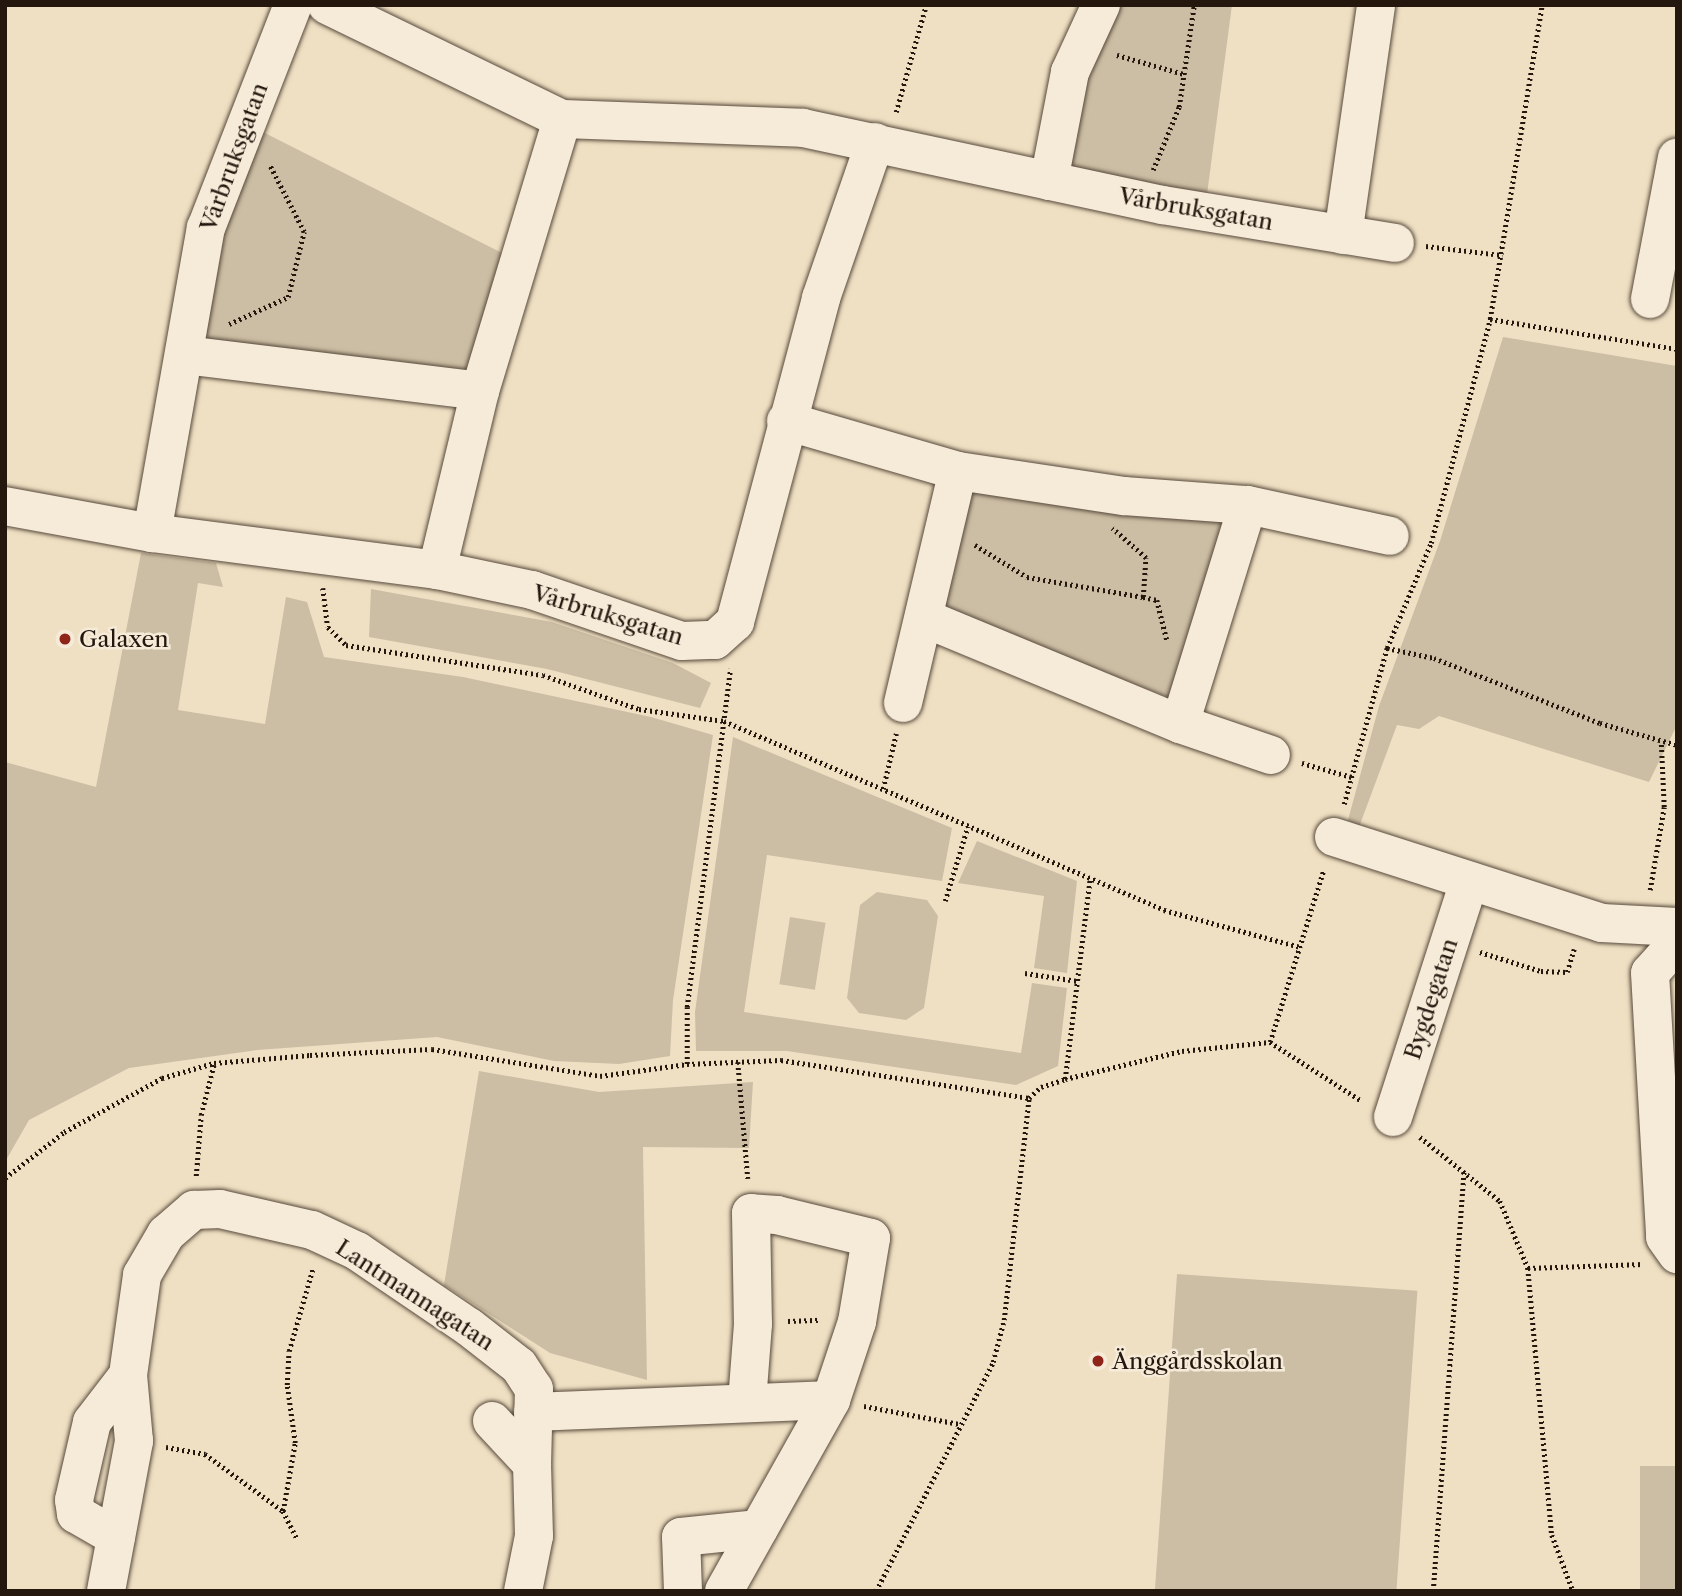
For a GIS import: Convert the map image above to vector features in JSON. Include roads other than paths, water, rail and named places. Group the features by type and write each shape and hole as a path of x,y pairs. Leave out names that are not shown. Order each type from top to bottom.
{"street":[{"name":"Vårbruksgatan","path":"152,533 206,229 246,120 293,5"},
{"name":"Vårbruksgatan","path":"327,5 562,119 803,128 1144,201 1395,243"},
{"path":"1049,181 1080,43 1101,5"},
{"path":"1343,235 1376,5"},
{"path":"437,570 480,391 562,119"},
{"name":"Vårbruksgatan","path":"5,506 152,533 437,570 532,590 682,641 715,640 735,622 786,421 881,144"},
{"path":"1650,299 1676,169"},
{"path":"185,350 480,391"},
{"path":"786,421 958,471 1092,491 1248,505 1390,536"},
{"path":"903,703 958,471"},
{"path":"1180,724 1248,505"},
{"path":"924,618 1180,724 1271,755"},
{"path":"1334,837 1593,920 1666,933 1650,973 1666,1097 1670,1196 1663,1259"},
{"name":"Bygdegatan","path":"1393,1117 1469,881"},
{"path":"1593,920 1650,973"},
{"name":"Lantmannagatan","path":"128,1375 142,1275 166,1234 194,1210 220,1209 323,1236 357,1251 519,1366 534,1389 534,1536 523,1591"},
{"path":"724,1591 831,1400 857,1322 870,1238 777,1214 751,1213 753,1324 747,1402"},
{"path":"106,1591 134,1441 128,1375"},
{"path":"116,1537 76,1514 74,1500 92,1422 128,1375"},
{"path":"533,1412 831,1400"},
{"path":"492,1421 532,1465"},
{"path":"683,1591 681,1537 759,1529"}],"place":[{"name":"Galaxen","path":"65,639"},
{"name":"Änggårdsskolan","path":"1098,1361"}]}
